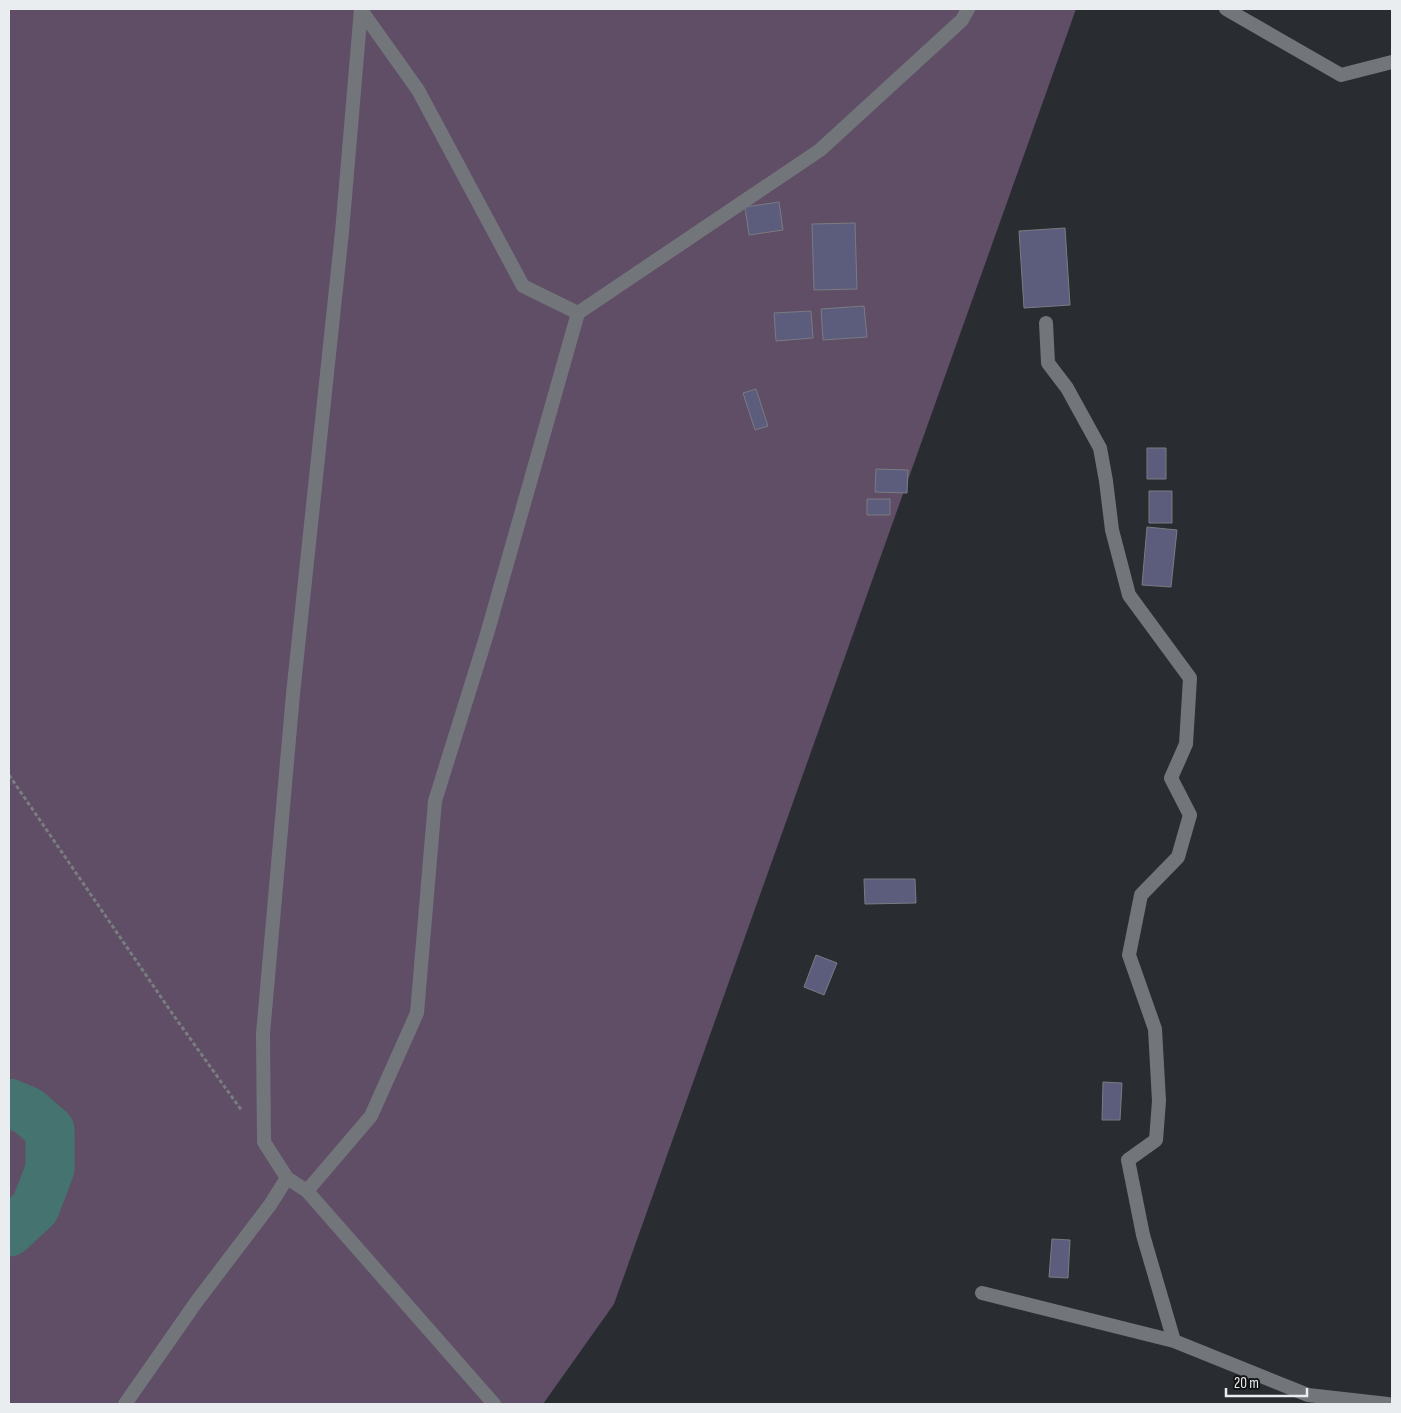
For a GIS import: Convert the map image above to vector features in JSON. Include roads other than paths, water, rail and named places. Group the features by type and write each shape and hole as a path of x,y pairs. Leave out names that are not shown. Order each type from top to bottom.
{"street":[{"path":"361,9 418,90 523,286 578,313"},
{"path":"361,9 342,232 292,694 263,1034 264,1142 287,1178 307,1191 494,1404"},
{"path":"307,1191 371,1116 417,1012 435,801 487,634 578,313 820,150 962,20 968,9"},
{"path":"1226,9 1342,75 1392,62"},
{"path":"1046,323 1048,362 1067,388 1100,448 1112,530 1130,595 1190,678 1186,744 1171,778 1190,815 1178,857 1141,895 1129,955 1155,1029 1159,1101 1156,1140 1128,1160 1143,1235 1174,1341"},
{"path":"124,1404 197,1301 270,1205 287,1178"},
{"path":"982,1293 1174,1341 1308,1395 1388,1404"}],"waterway":[{"path":"9,1103 28,1111 50,1130 50,1169 35,1208 9,1232"}]}
